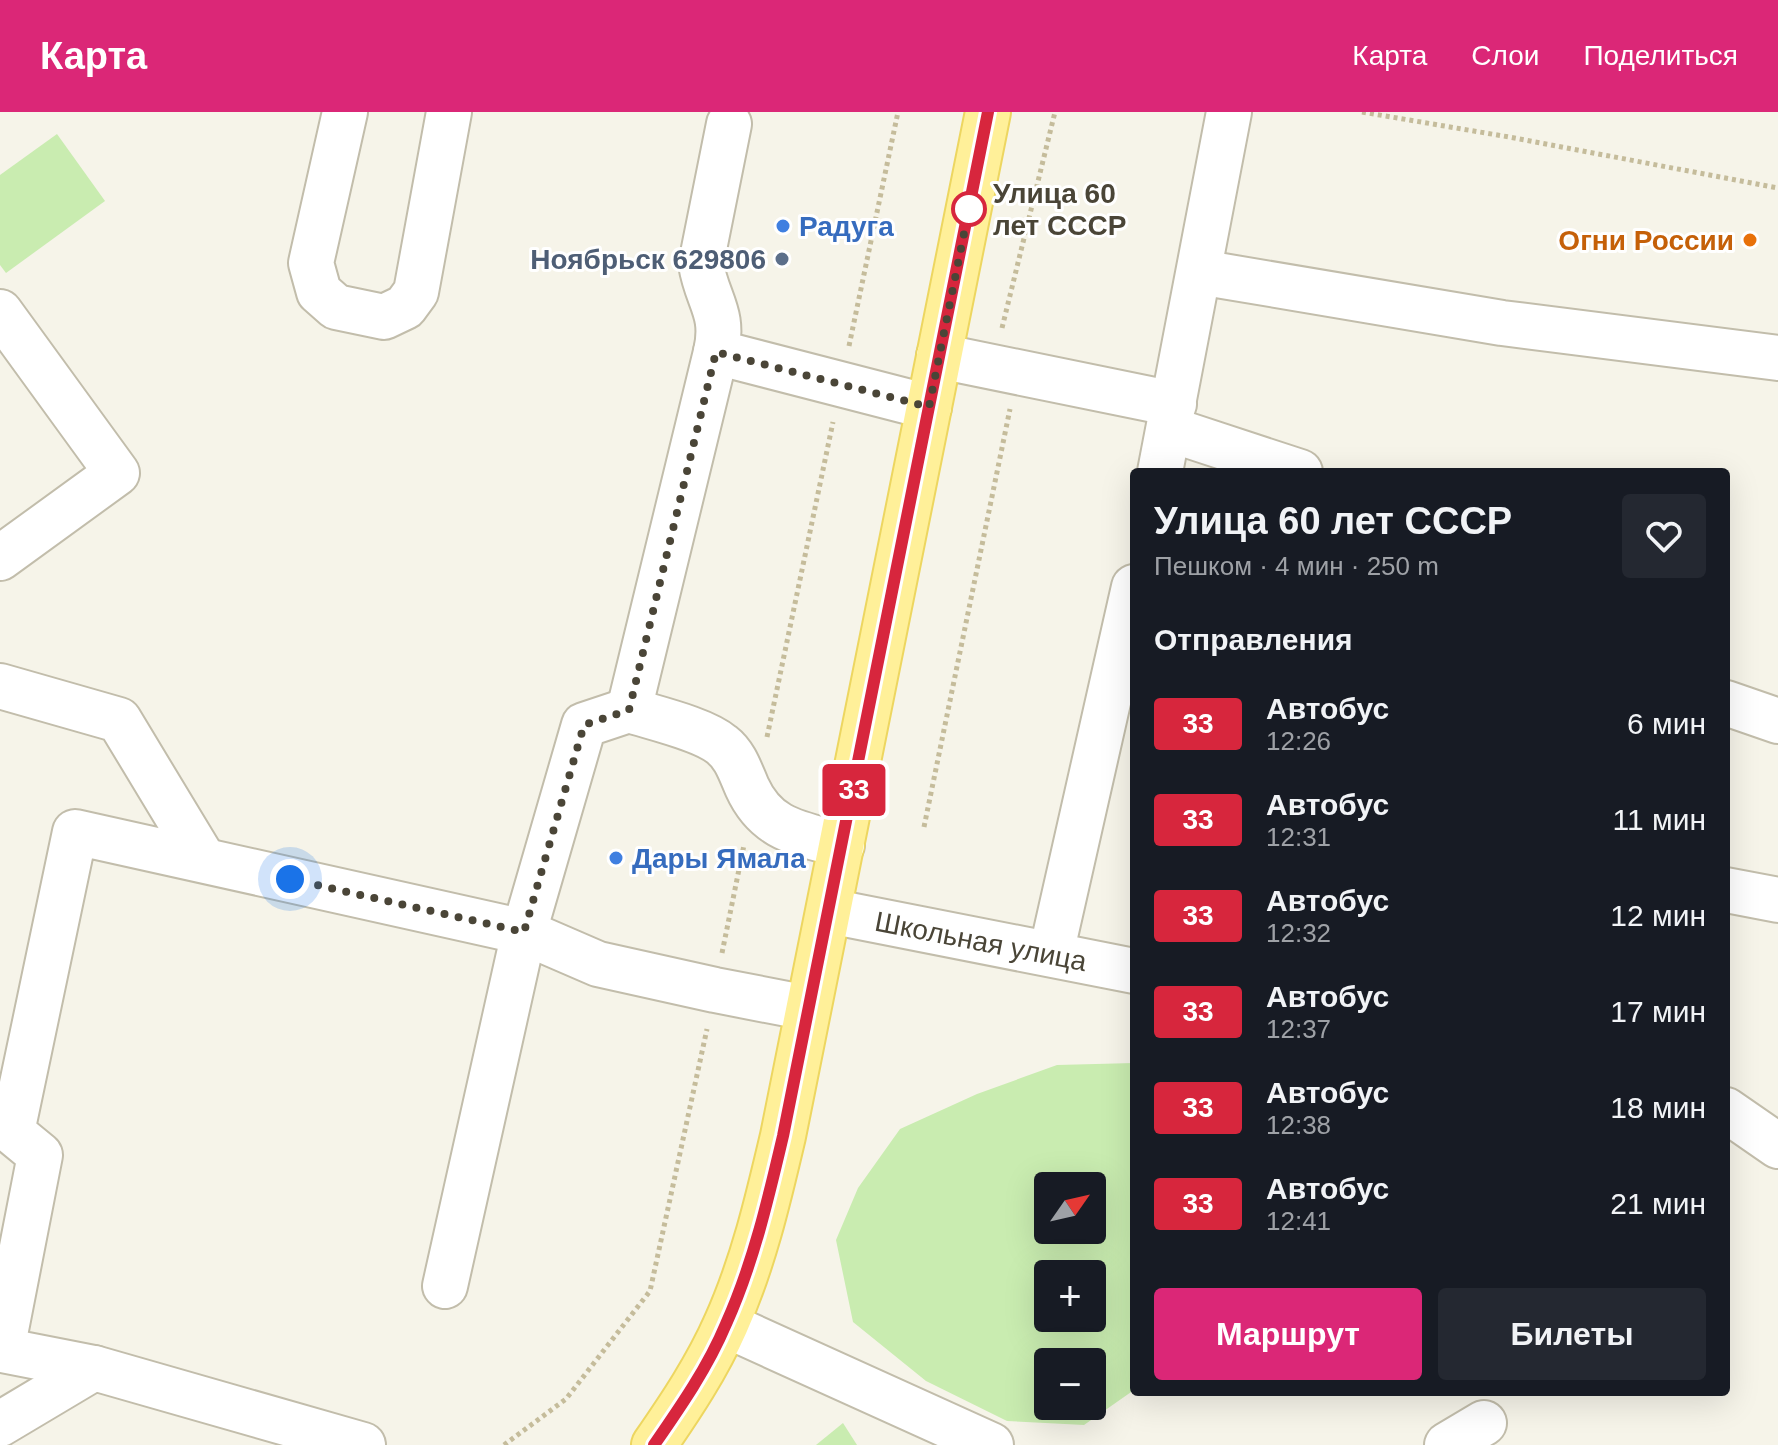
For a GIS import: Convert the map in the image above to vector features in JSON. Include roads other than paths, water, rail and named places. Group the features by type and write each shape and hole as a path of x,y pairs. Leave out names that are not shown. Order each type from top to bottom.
{"main road":[{"path":"654,1445 689,1393 726,1325 759,1236 783,1136 829,911 988,112"}],"street":[{"path":"345,112 311,263 319,292 336,307 384,317 405,307 416,292 449,112"},
{"path":"1161,468 1229,112"},
{"path":"629,710 720,332 717,311 704,287 701,264 729,124"},
{"path":"1199,272 1502,323 1778,358"},
{"path":"0,312 117,473 0,558"},
{"path":"716,352 929,407"},
{"path":"939,356 1172,416 1291,468"},
{"path":"1051,954 1130,605"},
{"path":"0,686 119,720 203,859"},
{"path":"1730,704 1778,721"},
{"path":"445,1286 524,932 584,725 629,710 706,736 721,744 735,759 753,801 765,815 780,827 842,845"},
{"path":"363,1445 94,1368 2,1350 40,1155 12,1132 75,832 524,932 598,964 808,1008"},
{"path":"1730,891 1778,900"},
{"name":"Школьная улица","path":"829,911 1130,970"},
{"path":"1730,1113 1778,1146"},
{"path":"726,1325 991,1445"},
{"path":"0,1424 94,1368"},
{"path":"1447,1445 1484,1423"}],"place":[{"name":"Улица 60 лет СССР","path":"969,209"},
{"name":"Радуга","path":"783,226"},
{"name":"Огни России","path":"1750,240"},
{"name":"Ноябрьск 629806","path":"782,259"},
{"name":"Дары Ямала","path":"616,858"}]}
